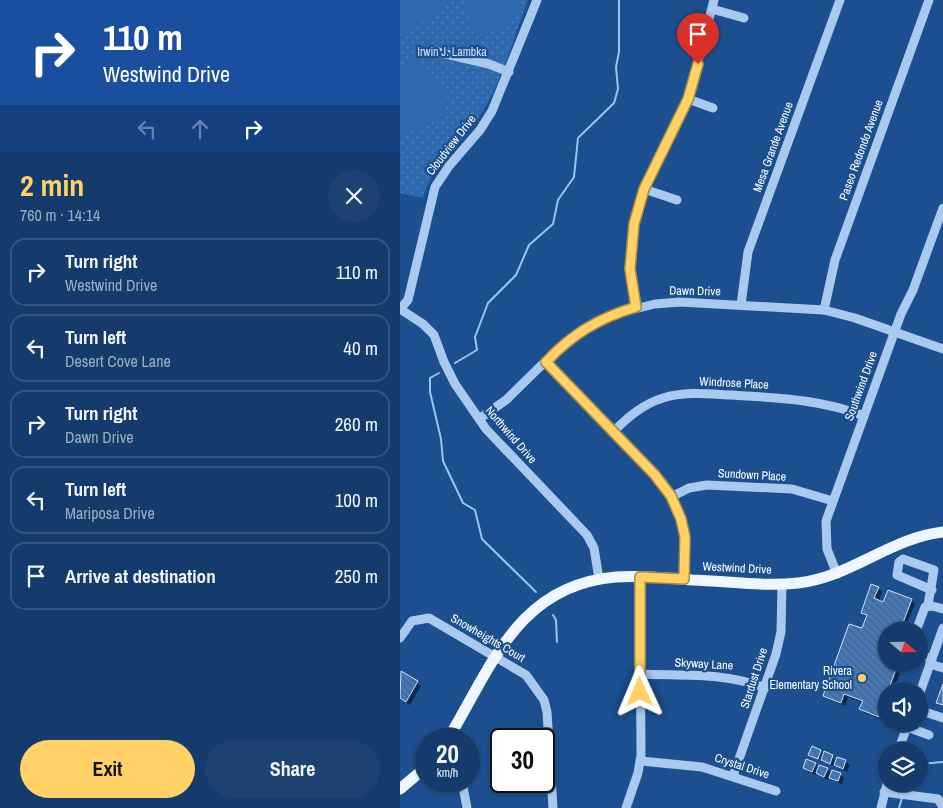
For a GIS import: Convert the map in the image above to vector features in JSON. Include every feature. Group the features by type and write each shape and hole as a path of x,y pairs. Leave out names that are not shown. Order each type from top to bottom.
{"main road":[{"name":"Westwind Drive","path":"454,728 495,657 514,629 540,604 570,588 599,579 640,577 782,584 810,582 837,574 904,540 943,532"},
{"path":"400,789 415,777"}],"street":[{"name":"Cloudview Drive","path":"400,309 408,300 435,187 448,166 480,130 492,111 537,0"},
{"name":"Mesa Grande Avenue","path":"741,305 748,252 840,0"},
{"name":"Paseo Redondo Avenue","path":"824,310 835,260 929,0"},
{"path":"636,307 631,283 630,249 634,224 644,189 688,99 713,4 744,18"},
{"path":"433,51 490,64 509,72"},
{"path":"688,99 712,108"},
{"path":"644,189 677,200"},
{"name":"Southwind Drive","path":"837,574 829,558 825,542 826,521 895,332 913,290 943,208"},
{"name":"Dawn Drive","path":"479,419 506,400 566,342 589,325 636,307 672,302 824,310 855,318 943,349"},
{"name":"Northwind Drive","path":"400,309 423,324 434,335 455,384 479,419 587,535 594,548 599,579"},
{"path":"546,362 655,475 671,496 679,514 685,537 684,579"},
{"name":"Windrose Place","path":"613,432 635,412 653,401 687,393 795,399 835,406 864,416"},
{"name":"Sundown Place","path":"671,496 689,488 707,485 792,489 833,501"},
{"path":"626,808 640,761 640,577"},
{"name":"Stardust Drive","path":"733,776 776,654 781,632 782,584"},
{"path":"919,622 925,607 928,606 932,590"},
{"path":"928,606 943,609"},
{"name":"Snowheights Court","path":"400,638 412,621 429,618 526,675 544,700 553,808"},
{"path":"924,682 931,661 940,650 943,628"},
{"path":"928,659 943,668"},
{"name":"Skyway Lane","path":"640,674 725,677 751,682 765,688"},
{"path":"928,713 943,718"},
{"path":"923,732 929,735"},
{"name":"Crystal Drive","path":"640,761 702,767 776,791"},
{"path":"881,808 885,792"},
{"path":"897,792 938,799 943,807"},
{"path":"465,793 467,808"}],"green space":[{"name":"Irwin J. Lambka","path":"400,0 528,0 495,88 481,114 434,173 423,198 400,193"},
{"path":"400,0 444,0 442,11 400,36"},
{"path":"465,0 522,0 514,14 504,24 477,38"},
{"path":"415,58 439,84 448,99 445,113 430,124 400,136 400,70"}],"building":[{"path":"871,584 879,587 874,598 883,602 888,590 912,599 903,622 878,622 878,672 895,672 891,682 878,682 878,717 859,709 863,701 844,694 841,703 823,696 849,624 862,628 867,615 861,613"},
{"path":"401,671 418,681 406,702 400,698"},
{"path":"943,684 943,705 936,703"},
{"path":"812,746 821,750 818,759 808,755"},
{"path":"824,751 833,755 830,764 821,760"},
{"path":"837,757 846,760 843,769 834,765"},
{"path":"806,759 816,763 812,772 803,768"},
{"path":"819,765 828,768 824,777 816,773"},
{"path":"832,770 841,773 838,781 829,778"}],"waterway":[{"path":"455,363 477,350 475,337 488,303 516,275 529,245 553,224 558,200 574,177 578,138 614,103 618,89 616,67 619,52 619,0"},
{"path":"439,373 430,378 430,392 441,439 443,461 463,503 475,510 482,539 536,592"},
{"path":"553,615 556,620 557,642"},
{"path":"928,763 943,762"},
{"path":"899,808 902,798"}],"place":[{"name":"Rivera Elementary School","path":"862,678"}],"route":[{"path":"640,692 640,577 684,579 685,537 681,519 671,496 655,475 546,362 572,337 595,322 636,307 630,269 630,249 634,224 644,189 667,146 688,99 698,64"}]}
